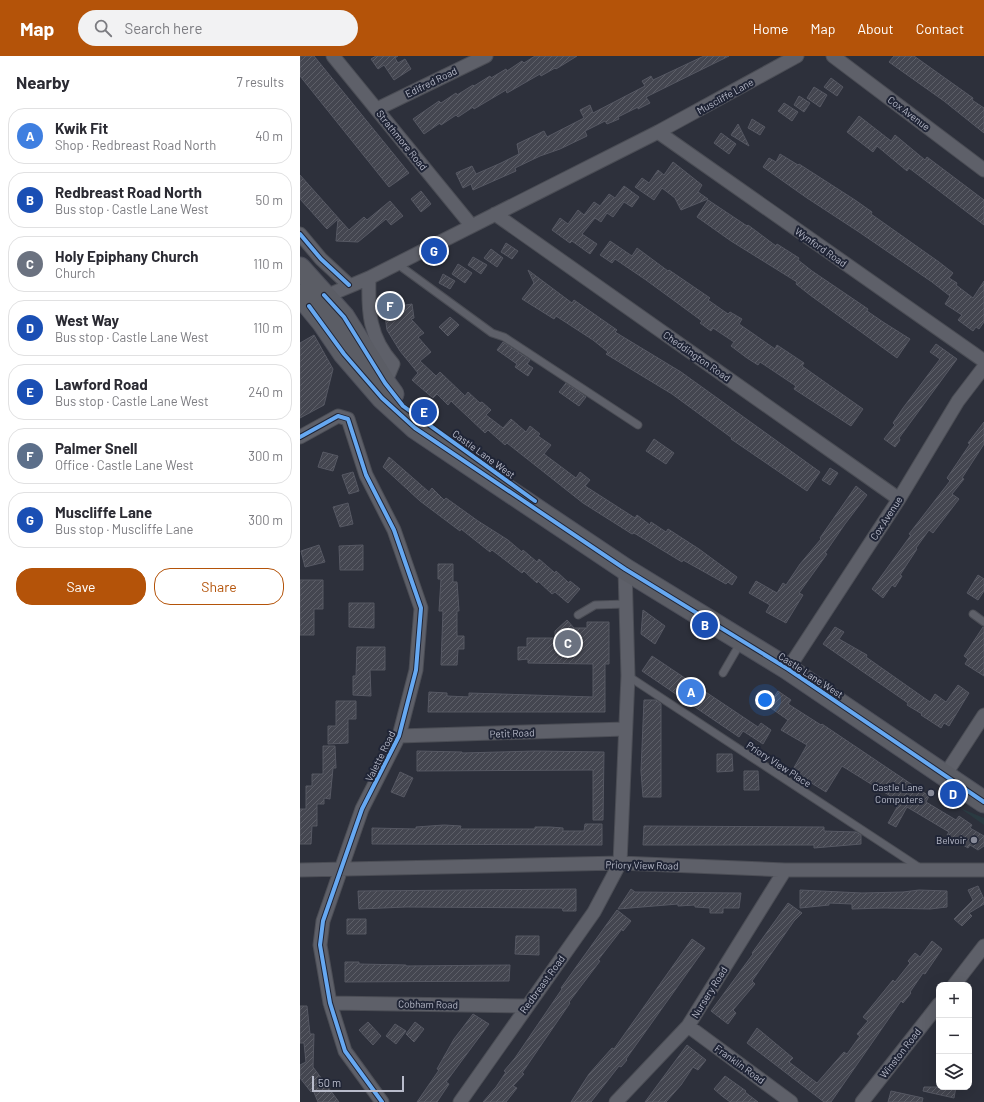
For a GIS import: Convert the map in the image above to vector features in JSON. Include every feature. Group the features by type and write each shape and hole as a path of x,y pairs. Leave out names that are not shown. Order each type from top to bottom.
{"main road":[{"name":"Castle Lane West","path":"300,268 311,299 344,354 377,393 415,428 625,569 788,669 984,802"},
{"name":"Castle Lane West","path":"311,299 344,317 384,383 403,406 625,569"}],"street":[{"name":"Strathmore Road","path":"333,56 471,225"},
{"name":"Edifred Road","path":"377,109 486,56"},
{"name":"Muscliffe Lane","path":"311,299 369,278 471,225 496,214 658,132 797,56"},
{"name":"Cox Avenue","path":"833,56 984,170"},
{"name":"Wynford Road","path":"658,132 984,361"},
{"name":"Cheddington Road","path":"496,214 899,499"},
{"path":"300,234 321,259 349,285"},
{"path":"369,278 368,306 373,334 381,351 393,364 384,383"},
{"name":"Cox Avenue","path":"788,669 899,499 958,402 984,367"},
{"name":"Valette Road","path":"300,437 338,416 348,419 366,474 394,530 421,608 416,670 399,736 362,810 323,921 320,945 330,1003 345,1051 382,1102"},
{"path":"620,864 628,676 625,569"},
{"path":"945,775 984,715"},
{"name":"Petit Road","path":"399,736 625,729"},
{"name":"Priory View Road","path":"300,870 620,864 785,870 920,868 984,870"},
{"name":"Redbreast Road","path":"460,1102 594,912 620,864"},
{"name":"Nursery Road","path":"616,1102 688,1026 785,870"},
{"path":"956,982 984,946"},
{"name":"Cobham Road","path":"330,1003 527,1006"},
{"name":"Winston Road","path":"862,1102 936,1008"},
{"name":"Franklin Road","path":"688,1026 791,1102"}],"lane":[{"path":"396,263 492,332 504,337 638,425"},
{"path":"578,615 595,605 626,604"},
{"path":"973,614 984,622"},
{"path":"724,673 742,640"},
{"name":"Priory View Place","path":"628,676 920,868"}],"shaded area":[{"path":"960,808 984,818 984,825"}],"building":[{"path":"300,56 314,56 409,173 389,187 300,76"},
{"path":"376,56 398,56 395,58 398,63 405,59 411,69 394,80 384,65 378,69 371,59"},
{"path":"535,56 577,56 556,69 555,68 541,76 540,74 507,93 506,90 474,109 473,107 458,117 456,115 441,125 440,123 424,134 413,119 439,101 441,103 456,93 457,95 490,76 491,78 506,69 507,71 522,61 524,63"},
{"path":"704,56 729,56 646,97 650,103 618,117 619,119 607,124 605,121 585,131 587,136 560,149 540,156 515,168 516,171 473,190 471,184 463,188 456,173 472,166 476,174 501,163 519,154 517,144 544,131 547,137 584,118 580,110 590,105 593,113 645,86 642,81 651,76 653,80"},
{"path":"894,56 914,56 973,98 972,100 984,108 984,133 944,101 889,62"},
{"path":"831,78 843,87 837,96 824,87"},
{"path":"814,87 827,95 820,107 807,98"},
{"path":"799,96 810,103 804,112 794,105"},
{"path":"784,103 798,112 792,121 778,111"},
{"path":"859,116 891,141 895,135 925,160 927,157 984,200 984,225 909,168 907,171 877,146 873,152 847,132"},
{"path":"752,119 765,127 760,135 748,128"},
{"path":"738,124 749,146 731,135"},
{"path":"721,133 736,144 729,154 714,143"},
{"path":"780,154 798,165 799,164 872,212 871,214 953,273 949,278 957,283 956,285 973,298 984,281 984,322 979,329 976,327 973,331 958,320 962,315 945,304 950,296 932,282 763,167 769,158 776,162"},
{"path":"673,162 702,185 698,192 708,199 681,210 675,198 662,188 654,200 635,187 642,178 649,183 658,170 664,175"},
{"path":"300,175 349,230 364,217 367,220 390,201 403,216 391,225 386,219 358,242 336,241 338,219 327,229 300,199"},
{"path":"624,186 639,197 632,207 624,202 613,217 607,213 601,222 595,218 582,234 597,244 590,254 572,241 570,243 552,230 560,218 568,224 578,210 584,215 594,202 600,206 609,194 615,198"},
{"path":"421,191 431,204 421,212 411,199"},
{"path":"708,200 747,226 748,225 776,246 777,244 799,258 798,260 812,271 868,309 867,311 910,339 897,358 810,295 796,284 797,282 731,241 697,217"},
{"path":"610,241 632,256 637,248 668,271 669,270 710,298 708,300 728,314 730,312 742,319 739,324 775,349 777,345 804,363 802,366 863,409 851,426 794,389 796,386 760,362 758,365 747,358 731,346 734,342 713,328 711,331 700,323 702,321 646,280 615,259 612,263 600,255"},
{"path":"506,243 518,251 512,259 501,252"},
{"path":"491,249 503,258 497,267 484,258"},
{"path":"473,257 487,265 481,274 468,265"},
{"path":"458,264 472,273 465,283 452,274"},
{"path":"528,270 572,303 574,300 617,330 615,332 681,372 820,472 807,491 731,439 732,438 672,394 606,354 608,352 593,340 556,316 554,319 522,299 534,283"},
{"path":"443,274 455,281 450,289 439,283"},
{"path":"398,298 399,306 412,304 414,318 411,319 424,333 418,337 431,352 420,361 436,376 440,372 465,396 468,392 480,403 482,402 491,410 486,415 503,428 511,419 526,432 530,426 540,434 538,436 551,445 544,454 576,478 580,472 590,480 585,486 635,518 637,515 650,525 651,522 666,532 668,529 699,549 737,577 732,585 728,582 726,584 683,560 682,562 634,533 632,534 583,503 507,443 505,445 488,430 485,433 451,401 448,405 437,394 433,398 420,387 412,380 418,373 400,351 387,330 384,309 386,305"},
{"path":"450,317 459,325 448,336 439,327"},
{"path":"314,335 333,369 324,405 300,418 300,343"},
{"path":"503,342 530,360 527,364 533,368 528,376 515,367 517,364 497,350"},
{"path":"936,344 957,359 899,438 900,440 895,447 884,439 895,425 893,423 903,408 940,359 930,352"},
{"path":"566,383 586,397 579,406 559,392"},
{"path":"984,422 984,444 962,478 964,479 952,494 959,499 933,533 929,530 916,548 917,549 900,575 902,576 895,587 892,585 883,598 872,589 911,535 909,534 950,481 947,478 970,444 968,443"},
{"path":"654,439 674,453 666,464 646,451"},
{"path":"323,452 338,456 333,471 318,467"},
{"path":"389,457 429,492 432,488 444,500 446,498 508,540 522,552 523,550 537,562 539,559 555,573 556,571 569,583 570,581 580,589 568,603 555,592 552,594 538,581 537,583 524,571 522,573 492,550 490,552 461,529 460,531 420,501 383,467"},
{"path":"830,468 838,473 830,485 822,480"},
{"path":"353,472 359,491 349,494 342,475"},
{"path":"856,486 867,495 845,524 825,553 827,554 799,593 803,595 786,623 766,612 770,605 749,593 756,581 777,593 783,583 786,585 800,564 821,539 820,538"},
{"path":"348,503 353,524 340,527 333,507"},
{"path":"319,545 325,562 305,567 301,551"},
{"path":"363,545 363,570 340,570 339,546"},
{"path":"438,564 453,564 453,582 457,582 459,611 457,611 457,636 464,636 464,649 458,649 457,665 441,665 443,611 439,611 441,579 438,579"},
{"path":"978,575 984,579 984,591 978,600 967,593"},
{"path":"300,580 323,580 323,609 314,609 314,635 300,635"},
{"path":"349,603 374,603 374,628 349,627"},
{"path":"643,610 665,626 655,644 641,634"},
{"path":"567,620 574,628 587,628 587,622 609,622 609,664 605,664 605,712 428,712 429,692 447,693 447,696 469,697 469,693 593,697 593,664 528,663 528,659 518,660 518,647 527,647 527,638 555,638 555,631"},
{"path":"835,627 844,632 839,639 867,655 866,657 930,702 935,694 946,702 958,685 969,693 949,726 944,723 941,728 921,715 922,714 907,705 908,703 823,644"},
{"path":"983,627 984,676 965,664 968,659 964,656"},
{"path":"357,647 385,647 385,670 370,670 371,696 353,695 353,676 356,676"},
{"path":"652,656 758,727 761,723 771,730 763,744 743,731 739,737 642,671"},
{"path":"778,691 791,700 788,704 821,725 822,724 929,796 926,802 956,820 959,816 972,825 970,828 984,836 984,846 978,850 970,845 968,848 947,835 949,832 907,807 896,827 888,823 900,802 842,766 826,792 792,771 807,745 781,730 788,720 768,706"},
{"path":"644,700 656,700 661,704 661,797 643,797 641,771"},
{"path":"336,701 356,701 356,719 348,719 348,743 328,744 328,726 336,726"},
{"path":"323,746 335,746 336,768 333,768 330,799 324,798 324,804 317,804 317,826 312,826 311,844 300,844 300,809 306,809 306,786 312,786 312,774 323,774"},
{"path":"417,751 462,753 535,751 604,752 603,820 593,820 593,770 417,771"},
{"path":"717,754 732,754 733,771 717,772"},
{"path":"744,771 758,771 759,790 744,790"},
{"path":"400,772 413,778 404,797 391,792"},
{"path":"585,824 602,824 602,845 372,844 372,828 416,829 416,827 444,825 461,826 460,829 535,829 535,827 550,827 563,828 563,831 584,831"},
{"path":"644,826 824,827 824,831 856,832 861,835 861,844 814,848 814,845 643,845"},
{"path":"978,886 984,899 984,904 969,913 972,916 962,926 954,919 973,900 968,890"},
{"path":"576,889 576,911 563,911 562,908 406,907 359,909 358,891"},
{"path":"631,889 635,892 741,893 739,908 723,908 723,913 710,913 710,908 695,907 695,905 678,906 678,904 618,909"},
{"path":"800,890 862,893 919,890 947,891 947,907 930,909 852,909 852,904 829,903 829,905 800,908"},
{"path":"788,903 802,913 794,921 752,981 755,984 733,1010 736,1013 728,1024 711,1011"},
{"path":"617,910 631,921 623,931 622,929 598,960 600,961 569,1002 570,1003 522,1073 524,1074 513,1086 517,1088 506,1102 483,1102 496,1087 506,1072 504,1071 515,1058 562,989 561,988"},
{"path":"347,919 366,919 366,934 347,934"},
{"path":"516,936 539,936 539,955 515,954"},
{"path":"692,939 705,948 626,1059 627,1060 621,1067 619,1066 591,1102 571,1102 589,1074 612,1048 614,1049"},
{"path":"932,941 942,949 925,974 923,973 910,992 911,993 903,1003 901,1001 831,1102 824,1102 747,1043 757,1028 793,1058 789,1062 817,1083 844,1052 847,1054 860,1036 857,1034 868,1021 863,1017 893,980 895,982 910,963 908,961 915,953 920,957"},
{"path":"345,962 406,966 510,965 509,981 345,982"},
{"path":"300,1006 307,1006 310,1034 314,1034 313,1067 339,1102 318,1102 313,1090 311,1092 300,1078 300,1065 306,1062 304,1043 300,1043"},
{"path":"473,1014 489,1024 446,1082 449,1084 437,1102 417,1102 439,1070 437,1069 454,1039"},
{"path":"368,1022 381,1036 373,1045 359,1030"},
{"path":"415,1022 424,1029 414,1042 406,1034"},
{"path":"395,1024 406,1031 396,1044 386,1036"},
{"path":"687,1045 706,1060 698,1070 693,1067 681,1085 666,1102 645,1102"},
{"path":"725,1076 746,1091 745,1092 758,1102 730,1102 722,1096 714,1089"},
{"path":"924,1087 936,1087 936,1090 955,1090 954,1098 923,1091"},
{"path":"891,1091 923,1098 922,1102 888,1102"}],"cycle path":[{"path":"300,234 321,259 349,285"},
{"path":"324,295 344,317 385,383 403,406 535,501"},
{"path":"309,306 344,354 382,398 415,428 625,569 788,669 984,802"},
{"path":"300,437 338,416 348,419 366,475 394,530 421,608 416,670 399,736 362,809 323,921 320,945 330,1003 345,1051 382,1102"}],"place":[{"name":"Muscliffe Lane","path":"434,251"},
{"name":"Palmer Snell","path":"390,306"},
{"name":"Lawford Road","path":"424,412"},
{"name":"Redbreast Road North","path":"705,625"},
{"name":"Holy Epiphany Church","path":"568,643"},
{"name":"Kwik Fit","path":"691,692"},
{"name":"Castle Lane Computers","path":"931,793"},
{"name":"West Way","path":"953,794"},
{"name":"Belvoir","path":"974,840"}]}
